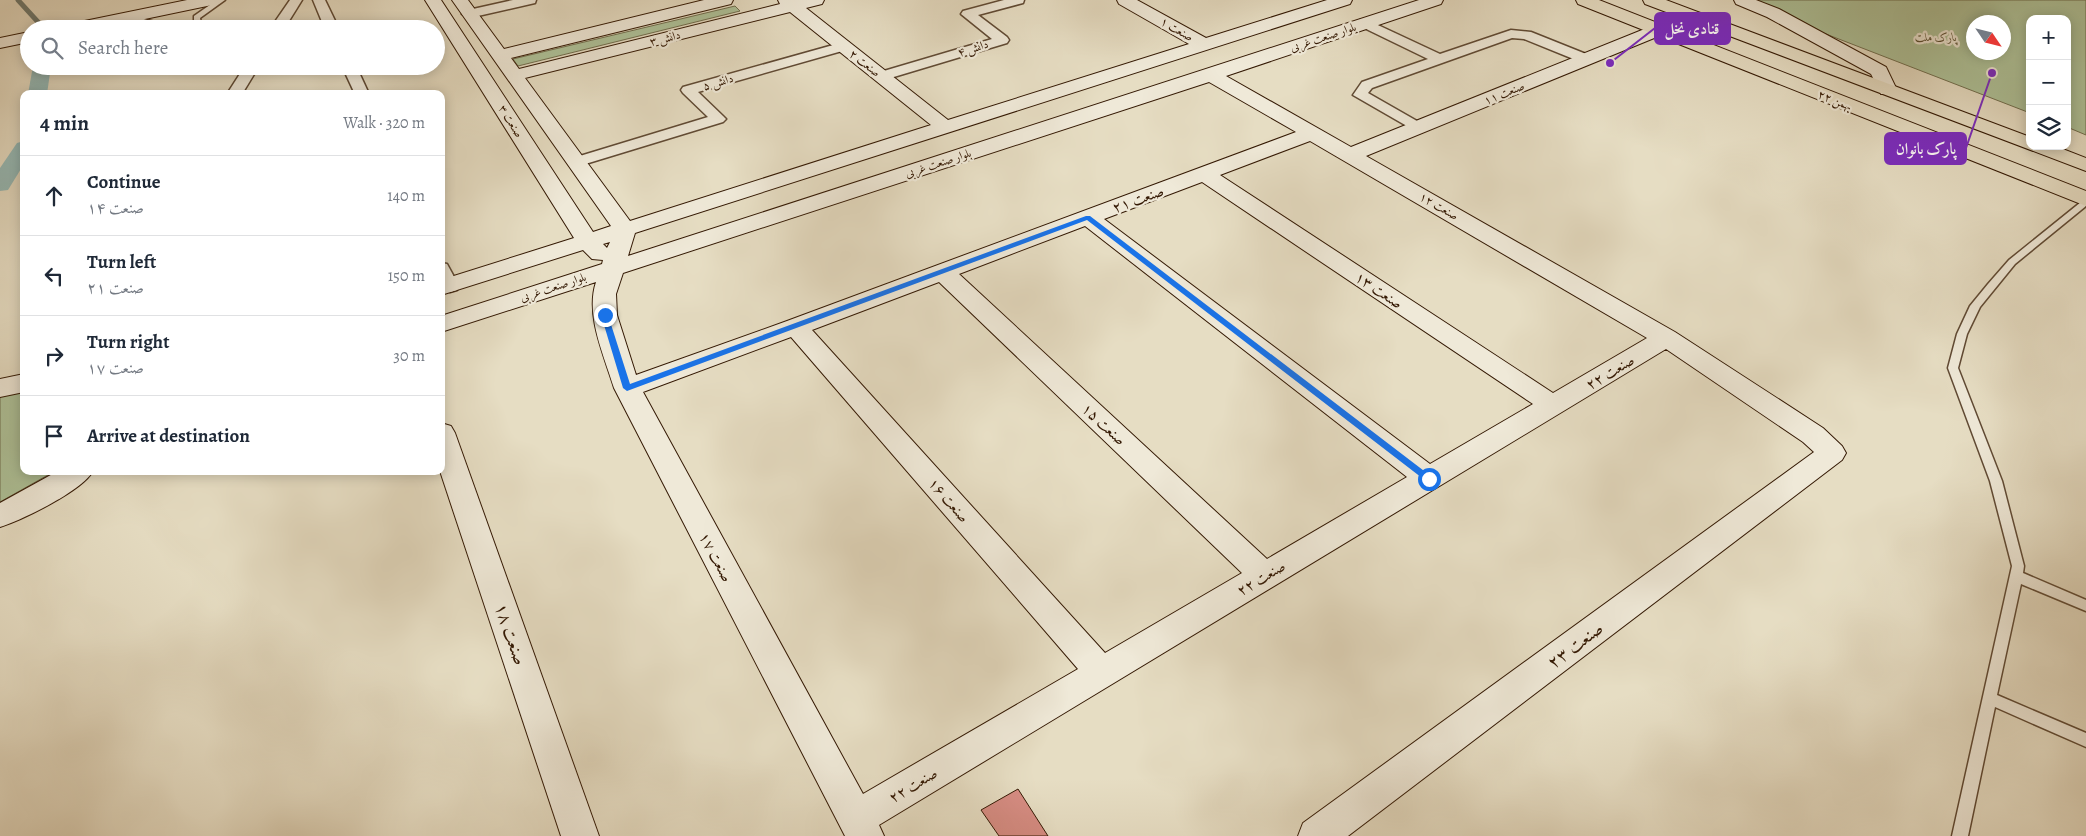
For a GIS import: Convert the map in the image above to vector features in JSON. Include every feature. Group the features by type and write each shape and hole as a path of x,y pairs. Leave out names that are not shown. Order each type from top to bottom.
{"highway":[{"name":"۲۲ بهمن","path":"1584,0 2086,200"},
{"name":"۲۲ بهمن","path":"1651,0 2026,142"},
{"path":"2047,150 2086,165"}],"street":[{"path":"114,20 212,0"},
{"path":"283,20 296,0"},
{"path":"319,0 328,20"},
{"name":"صنعت ۳","path":"433,0 588,242 613,268"},
{"path":"464,7 530,0"},
{"name":"دانش ۳","path":"500,55 725,0"},
{"name":"دانش ۳","path":"514,76 789,3 816,0"},
{"name":"دانش ۴","path":"882,76 1002,40 968,14 1018,0"},
{"name":"صنعت ۱","path":"1126,0 1213,36"},
{"name":"صنعت ۱","path":"1158,0 1175,9"},
{"name":"بلوار صنعت غربی","path":"445,281 588,242 1213,36 1344,0"},
{"name":"بلوار صنعت غربی","path":"445,323 1211,75 1435,0"},
{"path":"1742,0 1773,13 1879,71 1888,90"},
{"name":"صنعت ۲","path":"789,3 944,126"},
{"name":"صنعت ۳","path":"464,7 625,230"},
{"path":"1365,23 1441,60"},
{"name":"صنعت ۱۱","path":"1350,155 1658,30"},
{"path":"1419,128 1360,95 1362,90 1367,86 1511,34 1518,34 1586,60"},
{"path":"0,43 20,39"},
{"name":"دانش ۵","path":"576,162 718,119 688,90 844,46"},
{"path":"237,90 246,75"},
{"path":"353,75 360,90"},
{"name":"صنعت ۱۲","path":"1211,75 1666,338 1813,435 1832,453"},
{"name":"صنعت ۲۱","path":"627,388 796,327 1312,133"},
{"name":"صنعت ۱۳","path":"1205,174 1552,406"},
{"path":"1088,218 1429,479"},
{"name":"صنعت ۱۷","path":"625,230 604,294 605,315 627,388 860,827"},
{"name":"صنعت ۱۵","path":"943,272 1265,576"},
{"name":"صنعت ۱۶","path":"796,327 1102,673"},
{"name":"صنعت ۲۲","path":"860,827 1102,673 1666,338"},
{"path":"0,388 20,383"},
{"name":"صنعت ۱۸","path":"445,445 580,836"},
{"name":"صنعت ۲۳","path":"1317,836 1832,453"},
{"path":"2,522 73,475"}],"lane":[{"path":"196,20 196,17 222,0"},
{"path":"129,17 141,20"},
{"path":"1960,836 2018,566 1996,481 1953,368 1962,334 1975,306 2012,262 2086,200"},
{"path":"2016,576 2086,606"},
{"path":"1990,698 2086,740"}],"green space":[{"name":"پارک ملت","path":"1738,0 2086,0 2086,135 2071,129 2071,15 2026,15 2026,111"},
{"path":"735,6 740,11 518,66 513,59"},
{"path":"20,393 20,475 48,475 0,502 0,395"}],"building":[{"path":"1018,789 1048,836 999,836 981,810"}],"waterway":[{"path":"18,0 36,20"},
{"path":"38,90 40,75"},
{"path":"0,185 20,153"}],"place":[{"name":"قنادی نخل","path":"1610,63"},
{"name":"پارک بانوان","path":"1992,73"}],"route":[{"path":"605,315 627,388 1088,218 1429,479"}]}
